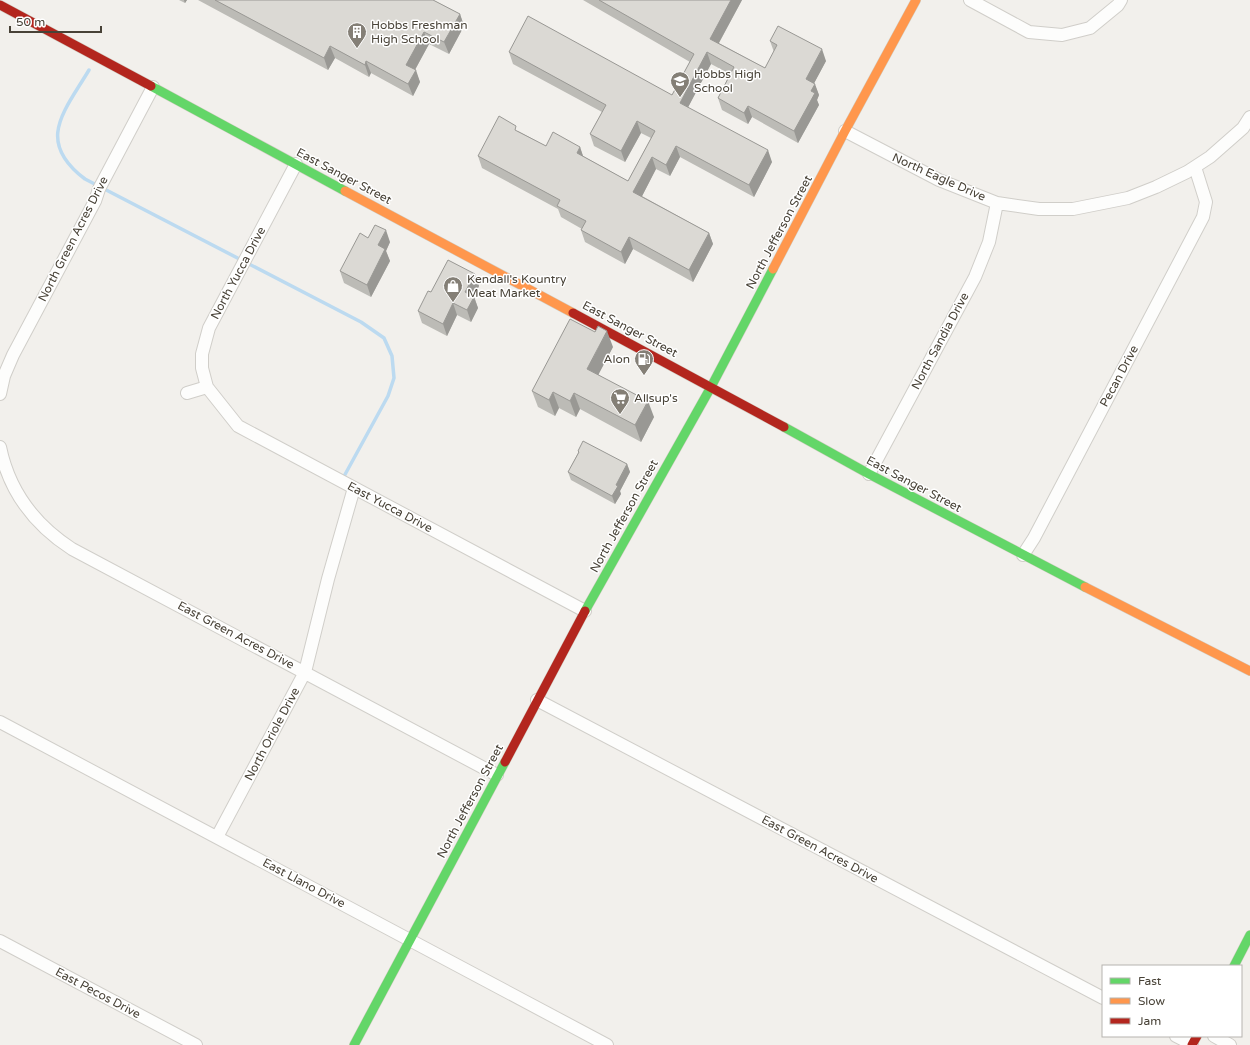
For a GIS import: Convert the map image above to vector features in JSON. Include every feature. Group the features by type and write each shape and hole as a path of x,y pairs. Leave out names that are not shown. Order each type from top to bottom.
{"main road":[{"name":"North Jefferson Street","path":"354,1045 585,611 711,387 916,0"},
{"name":"East Sanger Street","path":"0,5 870,474 1023,555 1250,671"},
{"path":"1235,965 1250,935"}],"street":[{"path":"970,0 1029,32 1062,35 1090,28 1118,5 1121,0"},
{"name":"North Green Acres Drive","path":"0,394 4,376 13,355 95,201 101,184 152,87"},
{"name":"North Eagle Drive","path":"845,132 934,178 997,203 1039,209 1073,209 1128,198 1156,187 1210,157 1243,128 1250,117"},
{"name":"North Yucca Drive","path":"207,387 202,368 202,354 209,328 296,164"},
{"name":"Pecan Drive","path":"1023,555 1034,538 1203,217 1206,202 1195,166"},
{"name":"North Sandia Drive","path":"870,474 975,277 989,242 997,203"},
{"path":"187,393 207,387"},
{"name":"East Yucca Drive","path":"207,387 238,426 585,611"},
{"path":"0,447 3,465"},
{"name":"East Green Acres Drive","path":"3,465 27,509 43,527 59,540 497,775"},
{"name":"North Oriole Drive","path":"217,837 305,672 328,579 354,488"},
{"name":"East Green Acres Drive","path":"537,700 1102,997"},
{"name":"East Llano Drive","path":"0,722 607,1045"},
{"name":"East Pecos Drive","path":"0,941 196,1045"},
{"path":"1179,1037 1194,1042"},
{"path":"1216,1037 1230,1045"}],"building":[{"name":"Hobbs Freshman High School","path":"215,0 433,0 460,14 444,42 424,32 406,65 416,70 408,84 366,61 365,65 330,46 324,58"},
{"path":"599,0 731,0 710,39 765,68 777,45 770,41 778,26 822,49 806,79 815,84 811,91 815,93 794,131 748,106 744,113 718,98 734,67 707,52 680,103 768,150 749,185 676,146 666,165 652,157 633,192 709,233 689,270 629,237 621,252 581,230 586,221 557,206 560,200 478,156 499,116 516,126 515,130 546,146 553,132 580,147 577,153 628,181 655,131 637,121 621,151 590,134 606,105 509,52 528,16 672,95 694,54"},
{"path":"375,225 386,230 378,245 385,249 367,285 340,271 360,233 368,238"},
{"path":"448,260 475,274 465,292 474,297 467,310 453,303 443,324 418,311 428,291 431,292"},
{"path":"570,319 595,332 598,326 607,331 587,369 648,401 635,425 574,393 570,401 553,392 549,400 532,391"},
{"path":"583,441 627,464 612,496 568,472"}],"waterway":[{"path":"89,70 64,113 59,126 58,139 61,152 70,165 85,179 361,322 384,338 392,356 394,378 388,396 342,480"}],"traffic: fast":[{"path":"151,86 345,191"},
{"path":"585,611 711,387 773,269"},
{"path":"784,427 869,474 1085,587"},
{"path":"354,1045 505,762"},
{"path":"1235,965 1250,935"}],"traffic: slow":[{"path":"773,269 845,131 916,0"},
{"path":"345,191 573,313"},
{"path":"1085,587 1250,671"}],"traffic: jam":[{"path":"0,5 151,86"},
{"path":"573,313 784,427"},
{"path":"505,762 585,611"},
{"path":"1192,1045 1196,1037"}],"place":[{"name":"Hobbs Freshman High School","path":"357,49"},
{"name":"Hobbs High School","path":"680,98"},
{"name":"Kendall's Kountry Meat Market","path":"453,303"},
{"name":"Alon","path":"644,376"},
{"name":"Allsup's","path":"620,415"}]}
